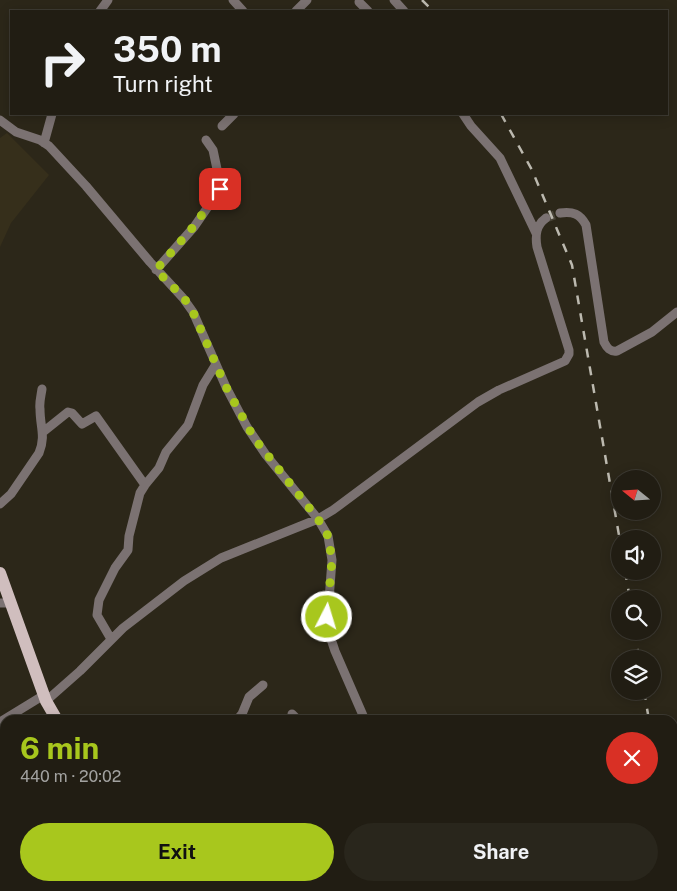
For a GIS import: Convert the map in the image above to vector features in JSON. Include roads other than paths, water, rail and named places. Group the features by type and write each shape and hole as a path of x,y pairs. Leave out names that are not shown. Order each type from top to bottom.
{"main road":[{"path":"0,573 5,603 45,698 54,715"}],"street":[{"path":"233,0 242,10"},
{"path":"297,10 307,0"},
{"path":"394,0 403,10"},
{"path":"359,2 367,10"},
{"path":"44,143 52,115"},
{"path":"222,126 233,115"},
{"path":"13,715 45,698 80,670 129,623 179,585 215,561 318,519 333,510 478,402 567,358 569,350 540,263 536,233 500,158 470,126 464,115"},
{"path":"0,120 16,132 44,143 86,186 156,270 184,298 193,312 232,401 254,438 318,519 328,536 332,560 327,627 335,651 363,715"},
{"path":"156,270 194,226 220,189 214,152 206,140"},
{"path":"560,213 574,213 580,216 586,226 604,342 607,347 617,351 652,332 677,312"},
{"path":"536,233 539,225 546,218"},
{"path":"111,639 98,619 97,605 115,568 128,550 129,536 145,484 159,468 166,452 188,425 203,385 216,364"},
{"path":"0,504 11,494 39,453 43,441 40,408 42,389"},
{"path":"43,432 68,412 72,413 82,424 96,416 145,484"},
{"path":"241,715 250,698 263,685"}],"tunnel":[{"path":"546,218 560,213"}],"railway":[{"path":"422,0 432,10"},
{"path":"502,115 532,170 572,265 618,530"},
{"path":"627,580 628,590"},
{"path":"636,640 638,650"},
{"path":"646,700 648,715"}]}
